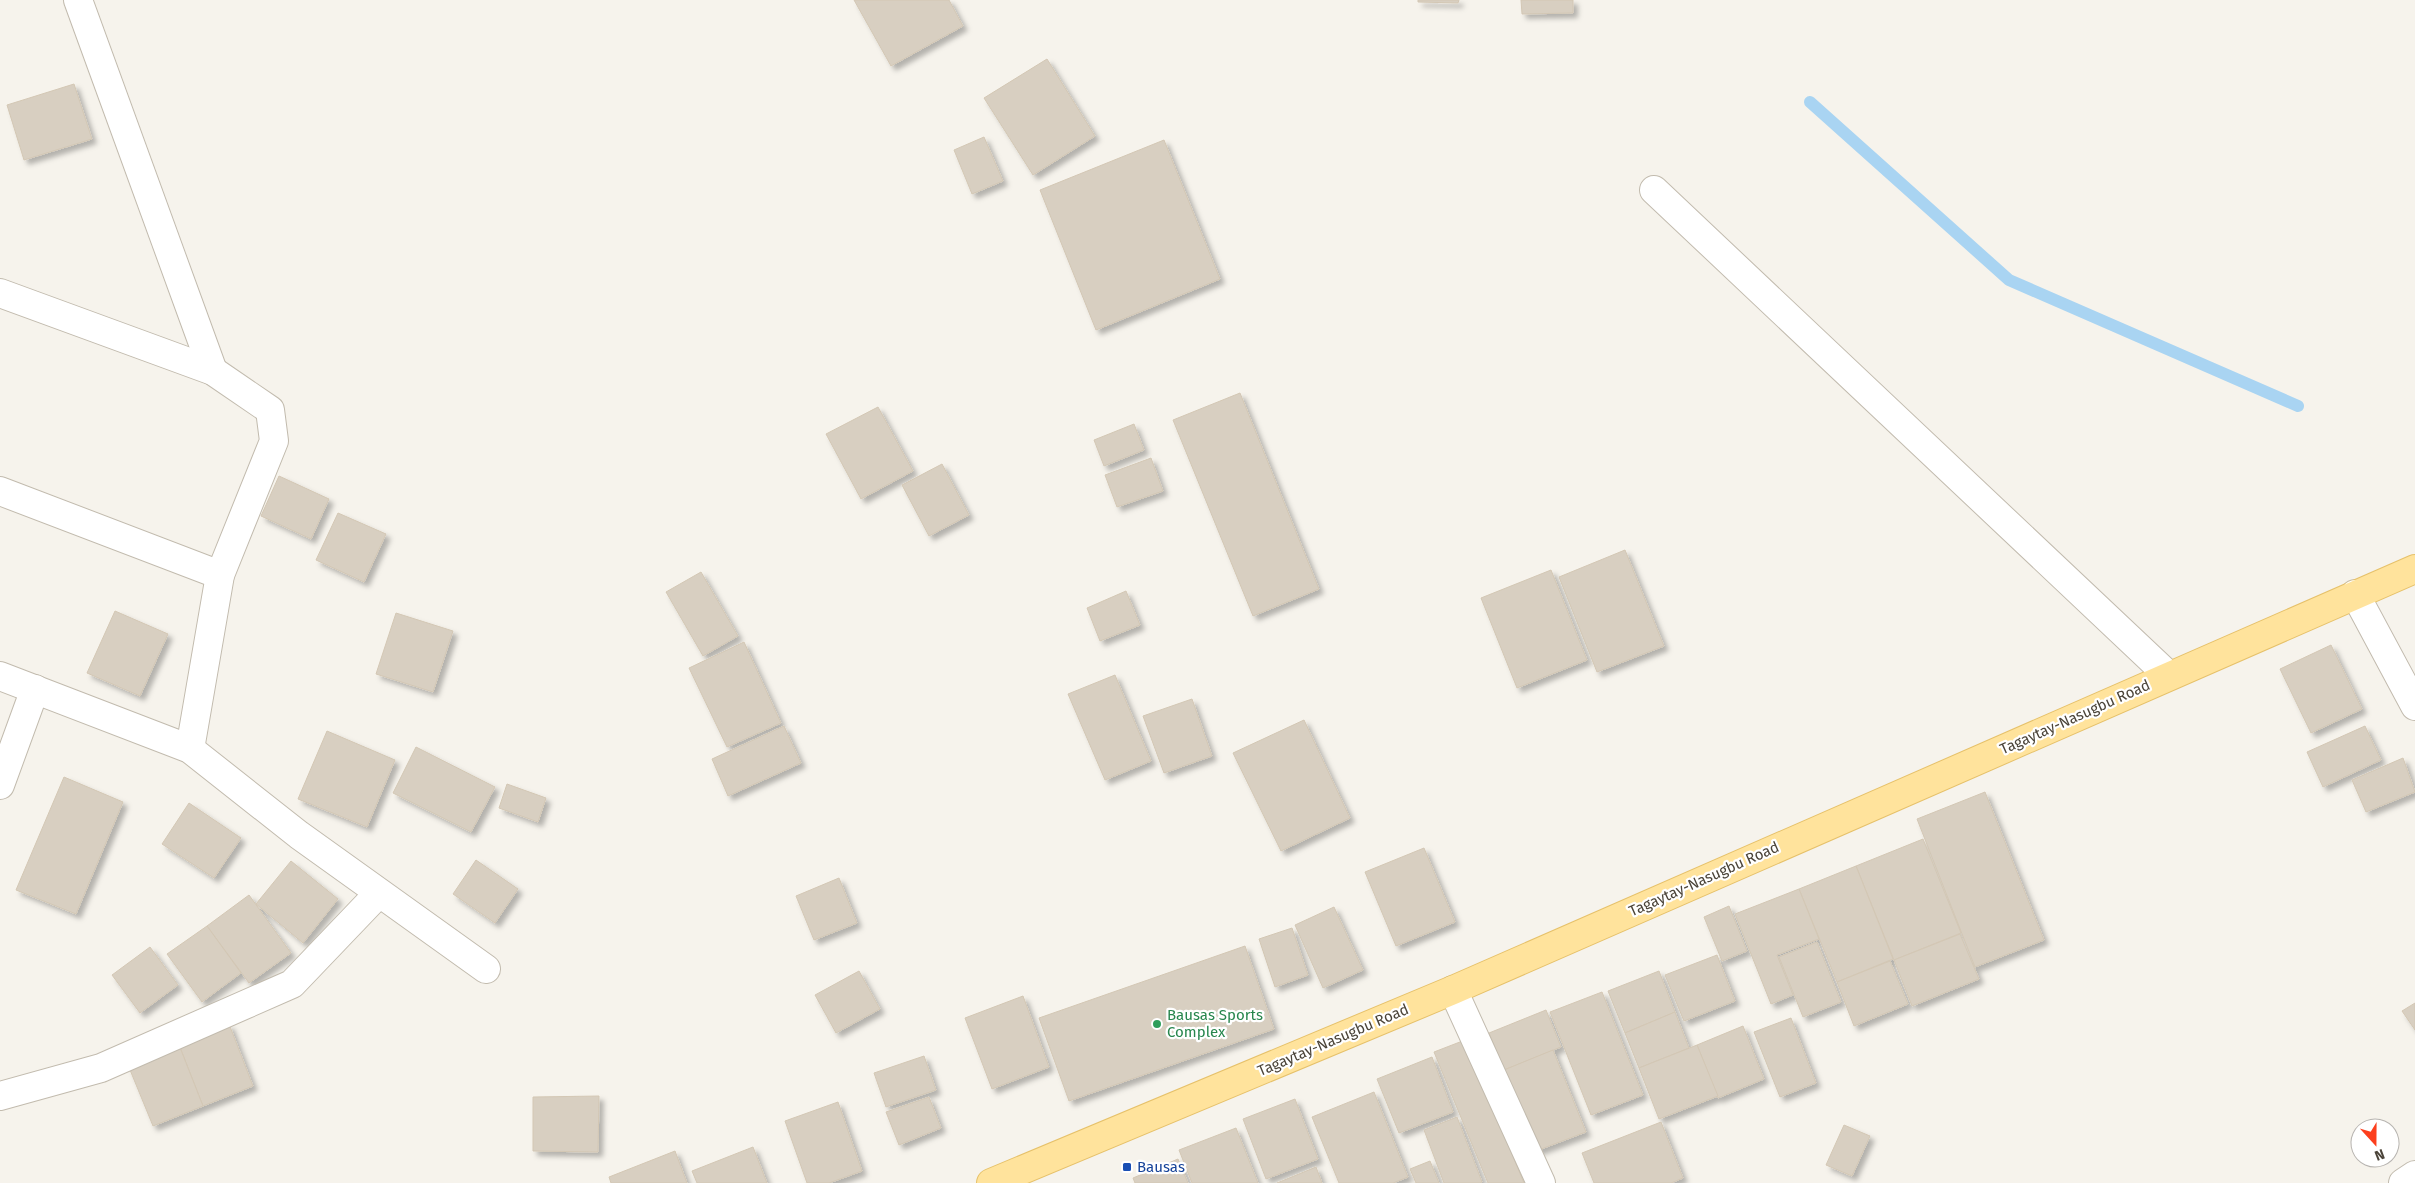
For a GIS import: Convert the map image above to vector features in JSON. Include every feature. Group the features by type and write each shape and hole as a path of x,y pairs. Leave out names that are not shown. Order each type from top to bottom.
{"main road":[{"name":"Tagaytay-Nasugbu Road","path":"991,1183 1023,1177 2415,569"}],"street":[{"path":"78,0 213,371"},
{"path":"1654,190 2169,676"},
{"path":"0,293 213,371 270,410 274,441 220,575 190,749"},
{"path":"0,491 220,575"},
{"path":"2355,594 2415,706"},
{"path":"0,676 190,749 299,835 486,969"},
{"path":"0,785 35,689"},
{"path":"0,1096 101,1068 292,984 379,893"},
{"path":"1452,990 1541,1183"},
{"path":"2403,1183 2415,1175"}],"building":[{"path":"854,0 949,0 963,26 891,66"},
{"path":"1418,0 1459,0 1458,3 1418,2"},
{"path":"1521,0 1573,0 1573,13 1522,14"},
{"path":"1047,59 1095,136 1033,175 984,98"},
{"path":"74,84 92,139 24,160 7,105"},
{"path":"984,137 1003,181 972,194 954,150"},
{"path":"1164,140 1220,279 1096,330 1040,190"},
{"path":"1240,393 1319,589 1253,616 1173,420"},
{"path":"878,407 913,471 861,499 826,434"},
{"path":"1134,424 1144,450 1104,466 1094,440"},
{"path":"1151,458 1163,491 1117,507 1105,475"},
{"path":"942,464 969,515 929,536 902,485"},
{"path":"279,476 329,499 311,539 261,516"},
{"path":"338,513 386,534 364,582 316,560"},
{"path":"1625,550 1664,646 1597,672 1559,577"},
{"path":"1551,570 1587,660 1517,688 1481,598"},
{"path":"701,572 738,636 703,656 666,592"},
{"path":"1126,591 1140,625 1100,641 1087,608"},
{"path":"115,611 168,634 140,696 87,673"},
{"path":"396,613 453,631 433,692 376,674"},
{"path":"744,642 781,723 727,747 689,668"},
{"path":"2331,645 2362,709 2311,733 2280,669"},
{"path":"1115,675 1151,761 1105,780 1068,694"},
{"path":"1192,699 1212,756 1164,773 1143,716"},
{"path":"1304,720 1350,818 1281,851 1233,753"},
{"path":"784,726 801,763 728,796 712,759"},
{"path":"2365,726 2381,760 2323,787 2307,752"},
{"path":"327,731 395,760 367,827 298,799"},
{"path":"416,747 495,787 471,832 393,793"},
{"path":"2403,758 2415,792 2366,812 2352,780"},
{"path":"64,777 123,802 76,914 16,890"},
{"path":"507,784 546,798 538,822 499,808"},
{"path":"1985,792 2044,940 1975,967 1917,819"},
{"path":"189,803 241,838 214,878 162,844"},
{"path":"1923,839 1961,933 1894,960 1856,866"},
{"path":"1424,848 1455,922 1396,946 1365,872"},
{"path":"476,860 518,889 495,923 453,894"},
{"path":"291,861 338,899 303,943 256,904"},
{"path":"1856,866 1893,959 1837,982 1799,889"},
{"path":"839,878 857,923 814,940 796,896"},
{"path":"1799,889 1819,939 1777,955 1793,995 1771,1004 1735,914"},
{"path":"249,895 291,953 249,983 207,926"},
{"path":"1729,906 1747,951 1722,961 1704,917"},
{"path":"1334,907 1363,970 1323,988 1295,925"},
{"path":"207,926 241,973 202,1002 167,954"},
{"path":"1292,928 1308,975 1275,987 1259,939"},
{"path":"1960,934 1979,979 1912,1006 1894,960"},
{"path":"1817,942 1841,1002 1803,1017 1779,957"},
{"name":"Bausas Sports Complex","path":"1245,946 1274,1029 1069,1101 1039,1018"},
{"path":"150,947 178,985 140,1013 112,975"},
{"path":"1717,955 1735,1001 1684,1021 1665,975"},
{"path":"1890,961 1908,1004 1854,1026 1837,982"},
{"path":"859,971 880,1009 836,1033 815,995"},
{"path":"1659,971 1675,1012 1625,1033 1608,991"},
{"path":"1602,992 1643,1095 1591,1115 1550,1012"},
{"path":"1023,996 1049,1067 992,1089 965,1018"},
{"path":"2415,1003 2415,1030 2402,1011"},
{"path":"1546,1010 1561,1047 1504,1070 1489,1033"},
{"path":"1675,1012 1689,1048 1639,1068 1625,1033"},
{"path":"1791,1018 1816,1083 1780,1097 1754,1032"},
{"path":"229,1024 253,1086 203,1106 179,1045"},
{"path":"1743,1026 1764,1079 1718,1098 1697,1045"},
{"path":"1465,1040 1524,1183 1488,1183 1434,1052"},
{"path":"179,1045 203,1106 153,1126 128,1065"},
{"path":"1697,1045 1718,1096 1659,1119 1639,1068"},
{"path":"1553,1050 1586,1132 1536,1151 1504,1070"},
{"path":"924,1056 936,1090 886,1107 874,1073"},
{"path":"1432,1057 1453,1112 1399,1133 1377,1079"},
{"path":"1374,1092 1408,1177 1393,1183 1339,1183 1312,1117"},
{"path":"599,1096 598,1152 533,1151 533,1097"},
{"path":"929,1097 941,1128 899,1145 886,1112"},
{"path":"1295,1099 1318,1159 1266,1179 1243,1119"},
{"path":"838,1102 862,1171 829,1183 807,1183 785,1121"},
{"path":"1457,1117 1482,1182 1480,1183 1444,1183 1424,1130"},
{"path":"1661,1122 1683,1178 1671,1183 1594,1183 1582,1153"},
{"path":"1844,1125 1870,1136 1852,1176 1826,1165"},
{"path":"1236,1128 1258,1183 1192,1183 1179,1150"},
{"path":"753,1147 767,1183 697,1183 692,1171"},
{"path":"675,1151 687,1183 611,1183 609,1177"},
{"path":"1178,1159 1188,1183 1135,1183 1133,1178"},
{"path":"1430,1161 1439,1183 1416,1183 1410,1169"},
{"path":"1316,1167 1322,1183 1277,1183"}],"waterway":[{"path":"1810,102 2009,280 2298,406"}],"place":[{"name":"Bausas Sports Complex","path":"1157,1024"},
{"name":"Bausas","path":"1127,1167"}]}
